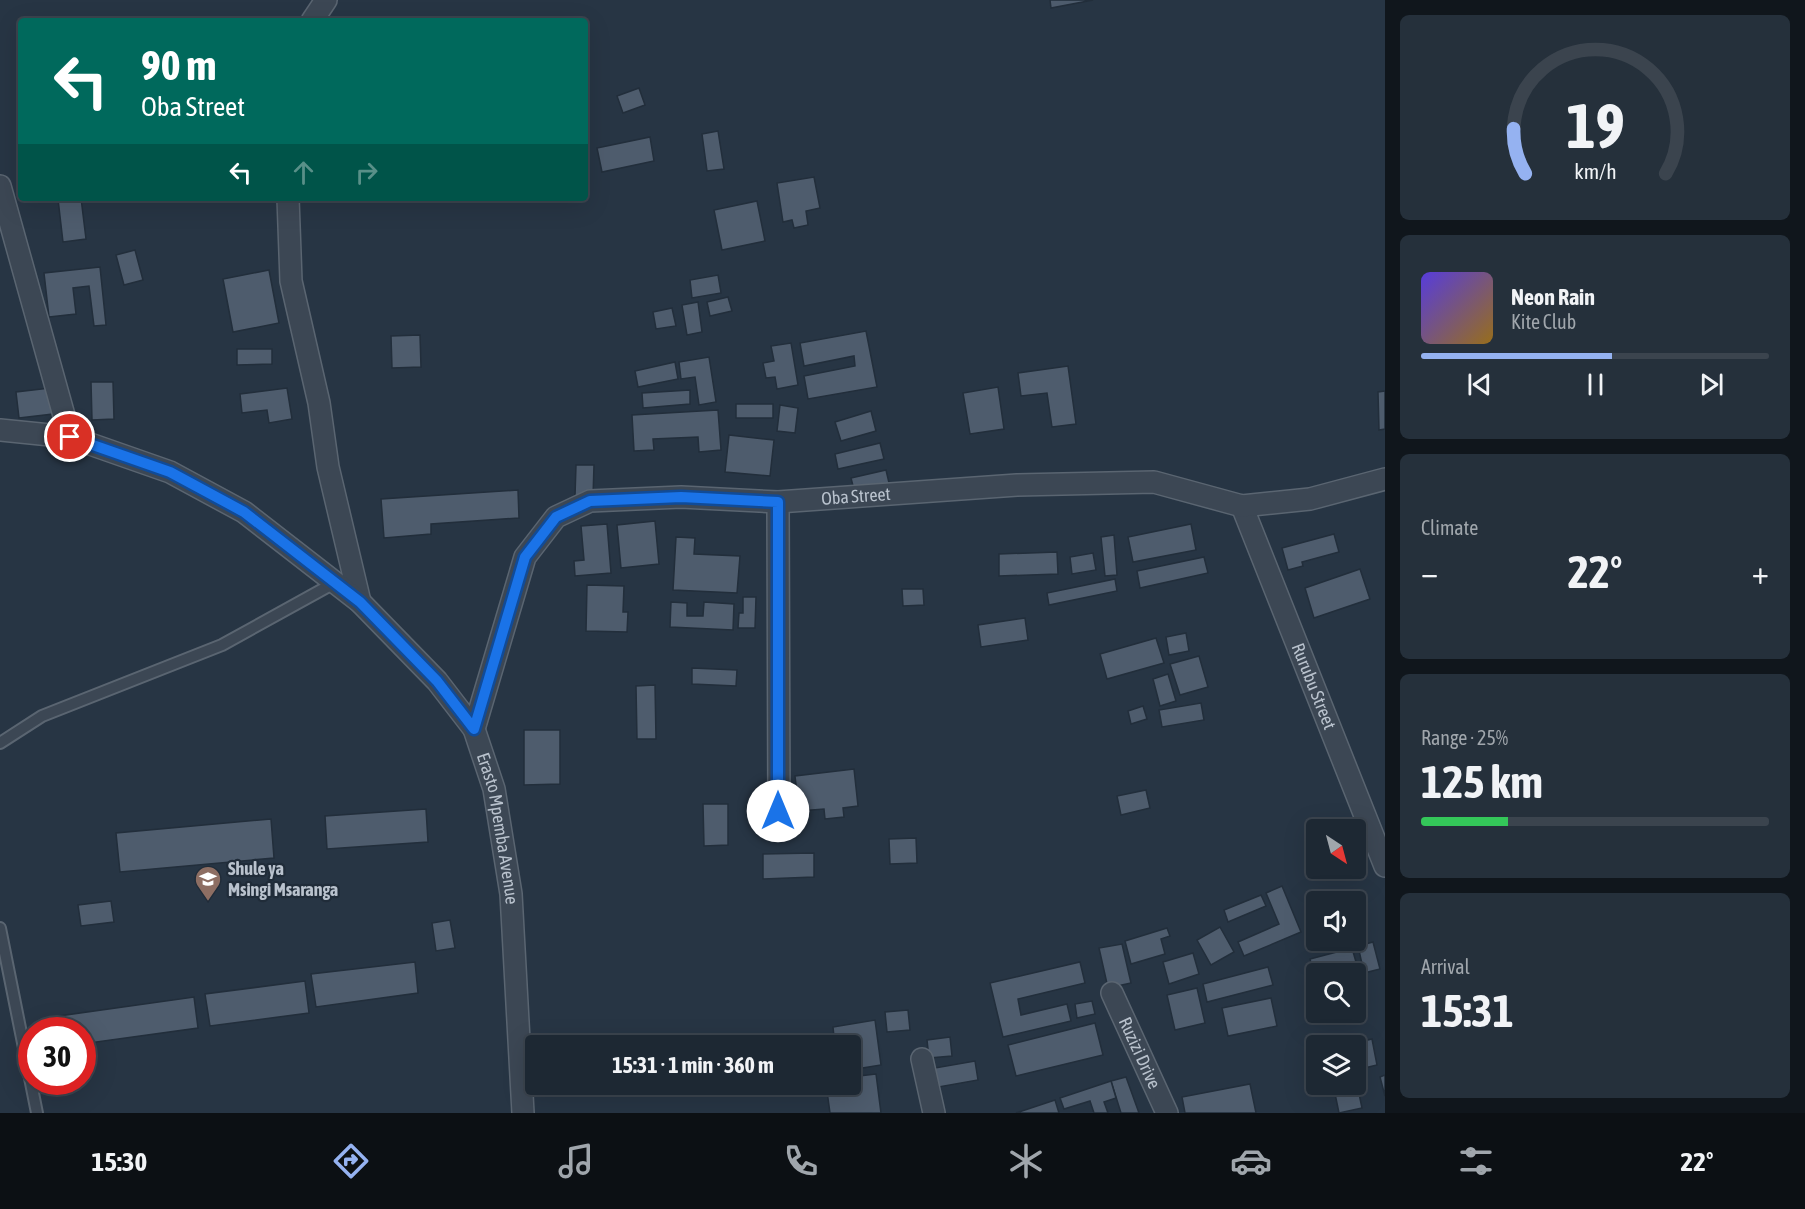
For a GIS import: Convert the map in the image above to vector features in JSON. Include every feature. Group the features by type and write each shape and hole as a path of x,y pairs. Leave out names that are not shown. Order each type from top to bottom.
{"street":[{"path":"314,18 326,0"},
{"path":"0,186 70,437"},
{"path":"288,201 291,280 319,403 328,467 360,602"},
{"name":"Erasto Mpemba Avenue","path":"0,430 70,437 170,472 244,512 360,602 437,681 474,729 494,789 511,894 524,1113"},
{"name":"Oba Street","path":"474,729 525,557 556,517 590,501 681,497 778,502 1017,485 1154,482 1242,506 1310,500 1385,479"},
{"path":"778,502 778,811"},
{"name":"Rurubu Street","path":"1242,506 1385,866"},
{"name":"Ruzizi Drive","path":"1112,993 1167,1113"},
{"path":"922,1059 934,1113"}],"lane":[{"path":"0,743 42,716 222,645 337,582"},
{"path":"0,928 37,1113"}],"building":[{"path":"1050,0 1093,0 1051,8"},
{"path":"639,88 645,105 623,113 617,96"},
{"path":"718,131 724,169 707,171 702,134"},
{"path":"650,137 654,161 602,172 597,148"},
{"path":"814,177 820,208 806,211 808,225 794,228 792,220 783,222 777,183"},
{"path":"58,201 81,201 86,239 63,242"},
{"path":"757,201 765,241 722,250 714,210"},
{"path":"135,250 143,280 124,285 116,255"},
{"path":"100,267 106,325 94,326 89,286 73,288 76,314 49,317 44,273"},
{"path":"269,270 279,323 233,332 223,279"},
{"path":"718,275 721,293 692,298 690,280"},
{"path":"728,297 732,311 710,316 707,302"},
{"path":"698,302 702,332 687,335 682,305"},
{"path":"672,308 676,326 656,329 653,312"},
{"path":"866,331 877,387 808,399 804,376 855,366 854,356 804,366 800,343"},
{"path":"420,335 421,367 392,368 391,336"},
{"path":"791,343 798,385 777,389 775,377 766,378 763,363 774,361 771,346"},
{"path":"237,349 272,349 272,364 237,365"},
{"path":"709,357 716,402 699,405 695,377 681,379 679,362"},
{"path":"675,362 678,379 638,387 635,371"},
{"path":"1068,366 1076,424 1052,427 1047,393 1021,396 1018,373"},
{"path":"91,382 113,382 114,419 92,420"},
{"path":"998,387 1004,429 970,434 963,393"},
{"path":"50,388 53,414 19,418 16,392"},
{"path":"287,388 292,419 269,423 267,410 242,413 240,394"},
{"path":"690,390 690,404 643,408 642,393"},
{"path":"1385,391 1385,429 1379,430 1378,392"},
{"path":"736,404 773,404 773,418 736,418"},
{"path":"780,405 798,408 795,433 777,431"},
{"path":"718,410 721,450 699,452 698,437 653,439 654,450 634,451 632,415"},
{"path":"871,411 876,431 841,441 835,422"},
{"path":"729,435 774,440 770,476 725,472"},
{"path":"880,443 884,459 838,469 835,454"},
{"path":"576,465 594,465 593,497 575,496"},
{"path":"886,470 890,487 855,494 851,478"},
{"path":"518,490 519,518 431,524 431,534 384,538 381,499"},
{"path":"655,521 659,564 621,568 617,525"},
{"path":"607,524 611,573 575,576 574,561 584,560 581,526"},
{"path":"1191,524 1196,550 1133,562 1128,537"},
{"path":"1334,534 1339,552 1302,562 1303,566 1288,570 1282,548"},
{"path":"1114,535 1117,575 1105,576 1101,537"},
{"path":"676,537 695,538 694,554 740,556 737,593 673,590"},
{"path":"1057,552 1058,574 999,576 999,554"},
{"path":"1093,553 1096,570 1072,574 1070,557"},
{"path":"1204,557 1208,573 1140,588 1137,571"},
{"path":"1360,569 1370,599 1314,618 1305,588"},
{"path":"1115,579 1117,591 1049,605 1047,593"},
{"path":"587,585 624,586 623,612 628,612 627,632 586,631"},
{"path":"902,589 923,589 924,605 903,606"},
{"path":"743,597 756,597 755,628 738,628 739,613 743,613"},
{"path":"671,602 687,603 687,616 703,616 704,602 734,604 733,630 670,627"},
{"path":"1025,618 1028,640 981,647 978,625"},
{"path":"1186,633 1189,651 1169,655 1166,637"},
{"path":"1156,638 1164,663 1107,679 1100,654"},
{"path":"1199,656 1208,687 1180,695 1170,664"},
{"path":"692,668 737,670 736,686 692,684"},
{"path":"1168,674 1176,701 1160,706 1153,679"},
{"path":"655,685 656,739 637,739 636,686"},
{"path":"1201,703 1204,720 1162,727 1159,710"},
{"path":"1143,706 1147,719 1131,724 1128,711"},
{"path":"524,730 560,730 560,784 524,785"},
{"path":"854,769 858,806 843,808 844,817 825,819 824,809 799,811 795,776"},
{"path":"1146,790 1150,808 1121,815 1117,796"},
{"path":"703,804 728,804 728,845 704,846"},
{"path":"426,809 428,842 327,849 325,816"},
{"path":"271,819 274,858 120,872 116,833"},
{"path":"916,838 917,863 890,864 889,839"},
{"path":"814,853 814,877 763,879 763,854"},
{"path":"1282,886 1301,932 1244,956 1238,942 1279,924 1266,893"},
{"path":"1261,895 1266,906 1228,922 1224,910"},
{"path":"111,901 114,922 81,926 78,905"},
{"path":"450,920 455,948 436,951 432,923"},
{"path":"1220,927 1234,952 1211,965 1197,940"},
{"path":"1167,928 1170,936 1161,939 1165,954 1131,964 1125,941"},
{"path":"1373,942 1380,969 1366,972 1366,963 1362,963 1359,951 1366,951 1366,944"},
{"path":"1122,944 1131,983 1108,988 1099,948"},
{"path":"1341,951 1353,951 1356,963 1311,963 1310,959"},
{"path":"1193,953 1199,974 1169,984 1163,962"},
{"path":"415,962 418,993 316,1007 311,974"},
{"path":"1080,962 1085,983 1018,999 1021,1015 1067,1004 1071,1021 1003,1037 990,983"},
{"path":"1268,967 1273,985 1207,1002 1203,984"},
{"path":"305,981 309,1013 210,1026 205,994"},
{"path":"1197,988 1205,1023 1175,1030 1167,995"},
{"path":"194,997 198,1028 96,1042 96,1017 59,1016"},
{"path":"1271,998 1277,1026 1228,1036 1222,1008"},
{"path":"1092,1001 1095,1014 1077,1018 1075,1004"},
{"path":"908,1010 910,1030 887,1032 885,1012"},
{"path":"875,1020 881,1065 861,1068 861,1035 834,1035 833,1027"},
{"path":"1095,1023 1103,1055 1016,1076 1008,1045"},
{"path":"950,1037 952,1056 929,1058 927,1040"},
{"path":"1372,1039 1377,1065 1366,1068 1366,1040"},
{"path":"975,1061 978,1080 933,1088 929,1069"},
{"path":"876,1074 881,1113 830,1113 828,1095 861,1095 861,1076"},
{"path":"1385,1075 1385,1096 1380,1077"},
{"path":"1126,1077 1139,1113 1121,1113 1111,1081"},
{"path":"1111,1081 1116,1098 1104,1102 1108,1113 1094,1113 1090,1101 1064,1109 1060,1098"},
{"path":"1250,1084 1256,1113 1185,1113 1182,1097"},
{"path":"1335,1095 1359,1095 1362,1108 1339,1113"},
{"path":"1055,1100 1059,1113 1016,1113"}],"place":[{"name":"Shule ya Msingi Msaranga","path":"208,902"}],"route":[{"path":"70,437 170,472 244,512 360,602 437,681 474,729 525,557 556,517 590,501 681,497 778,502 778,811"}]}
